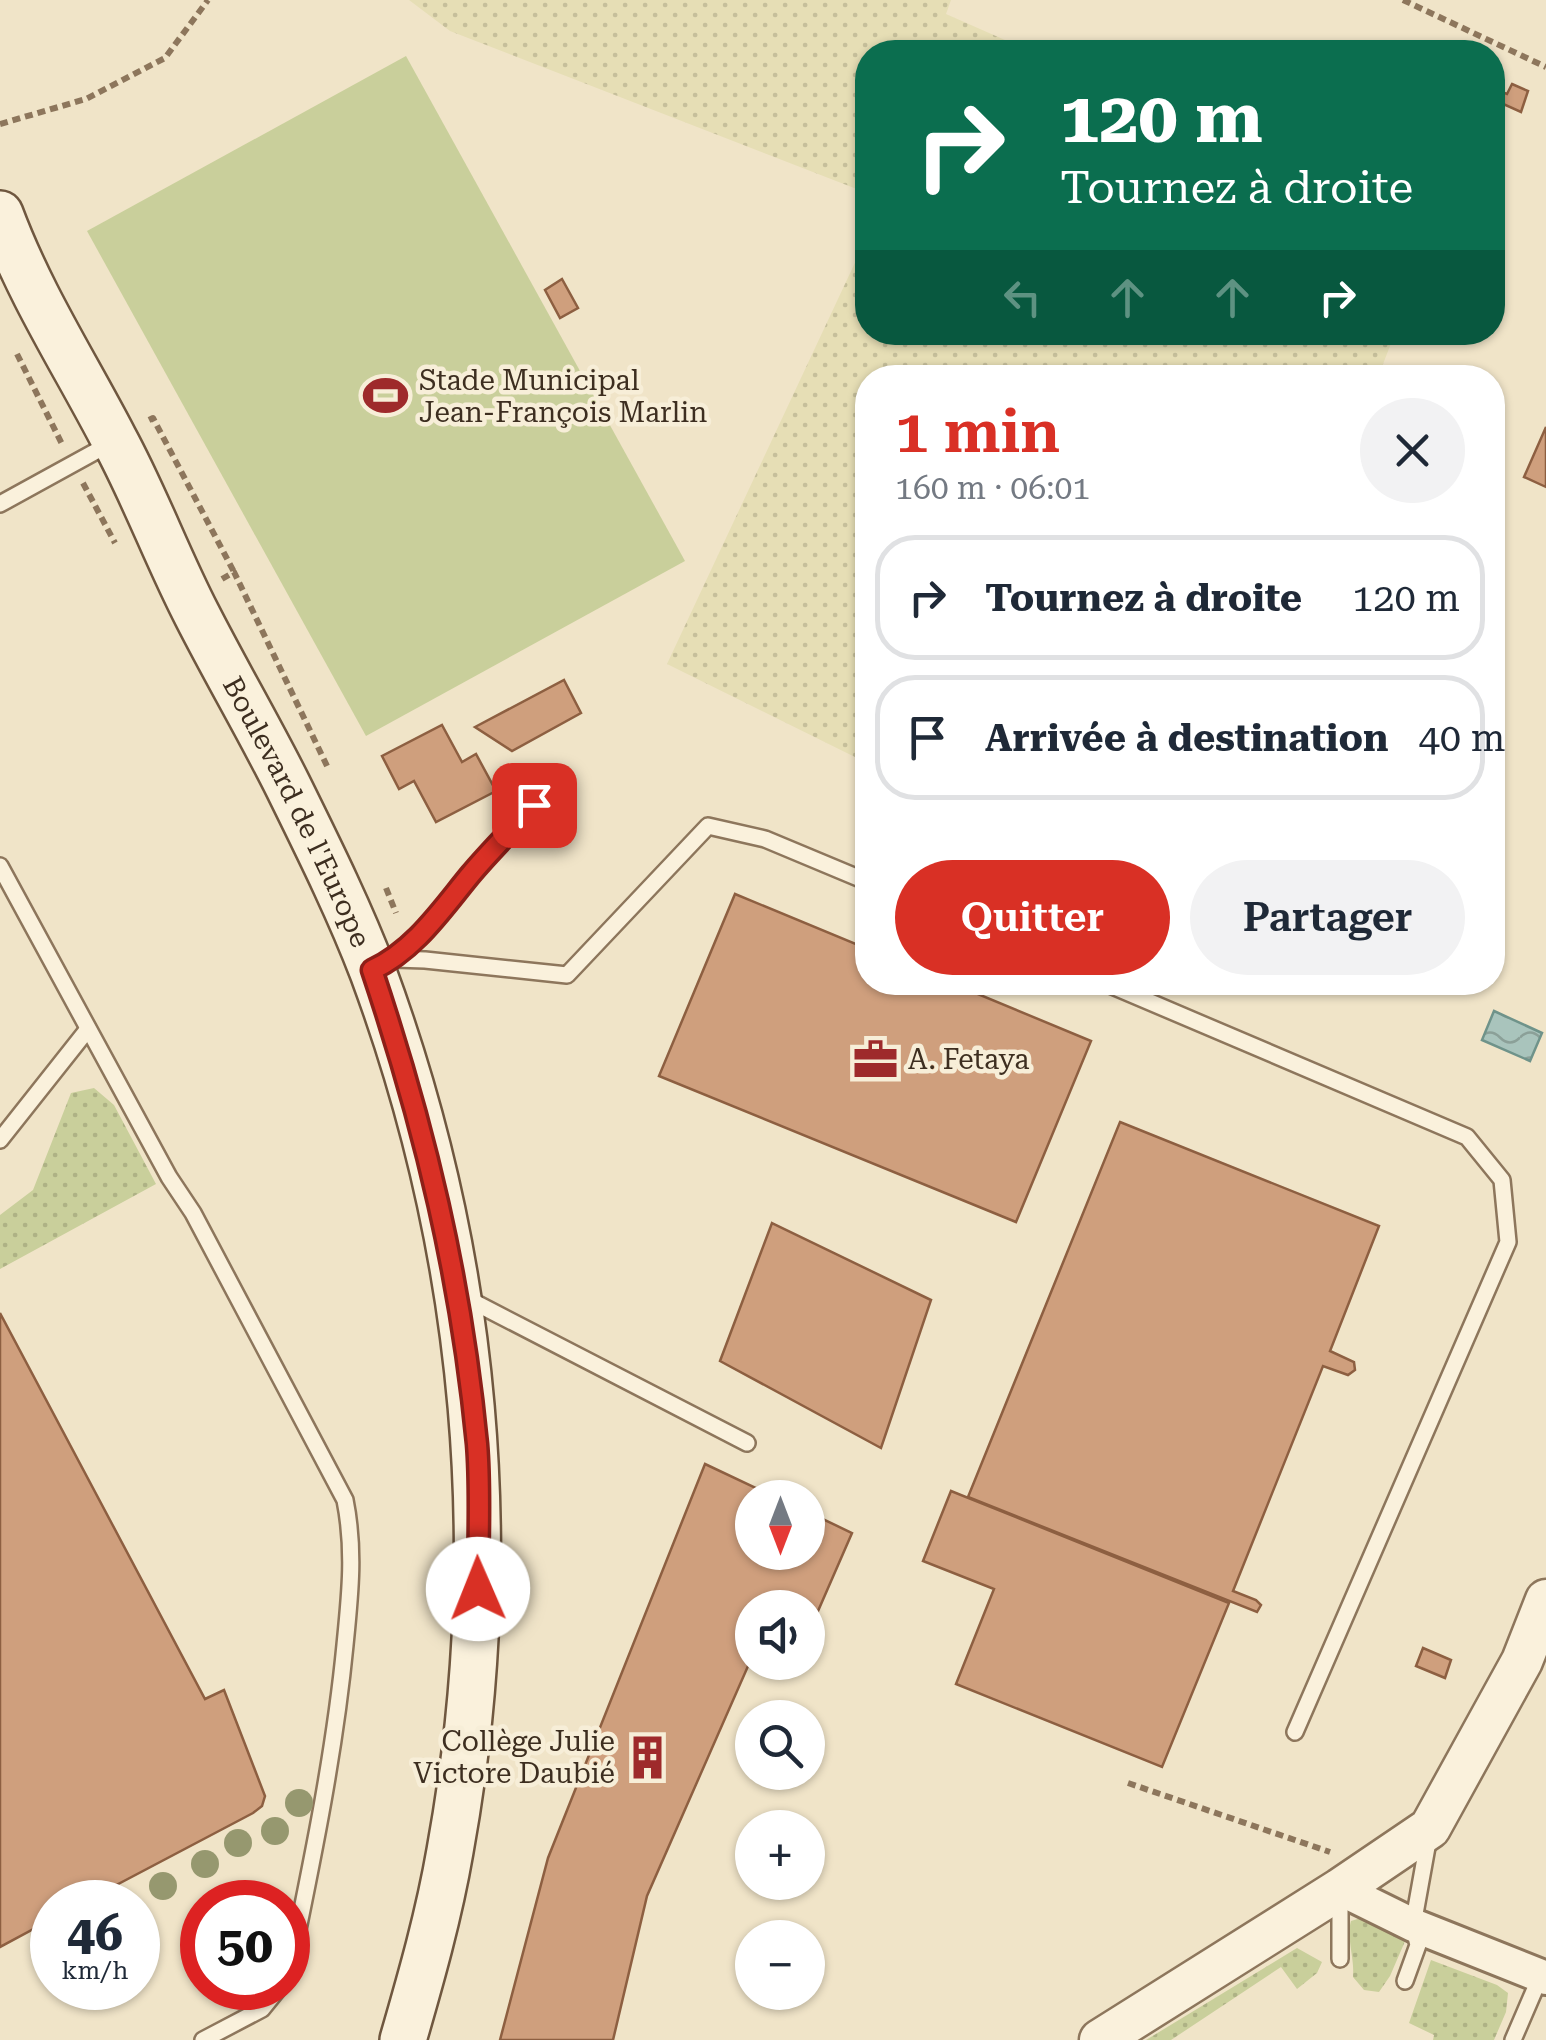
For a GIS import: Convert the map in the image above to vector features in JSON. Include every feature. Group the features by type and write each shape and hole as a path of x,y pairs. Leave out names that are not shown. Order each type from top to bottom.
{"main road":[{"name":"Boulevard de l'Europe","path":"0,214 40,310 115,440 196,612 331,874 384,965 443,1216 477,1448 475,1660 450,1854 403,2040"}],"street":[{"path":"1100,2040 1430,1828 1522,1661 1546,1600"},
{"path":"1340,1889 1413,1925 1543,1977"}],"lane":[{"path":"0,504 115,440"},
{"path":"384,965 451,902 556,782"},
{"path":"384,965 567,975 708,826 765,838 855,876"},
{"path":"0,866 169,1177 193,1213 345,1500 352,1538 340,1693 308,1880"},
{"path":"1134,995 1467,1137 1502,1180 1508,1242 1296,1732"},
{"path":"0,1140 88,1028"},
{"path":"457,1294 747,1443"},
{"path":"1405,1981 1418,1946 1413,1925 1430,1828"},
{"path":"1340,1889 1340,1958"},
{"path":"1513,2040 1543,1977"},
{"path":"203,2040 258,2010"}],"path":[{"path":"0,124 86,99 166,58 208,0"},
{"path":"1404,0 1489,40"},
{"path":"1505,48 1546,67"},
{"path":"13,346 121,553"},
{"path":"1128,1783 1373,1866"}],"shaded area":[{"path":"409,0 951,0 946,14 1005,40 855,40 855,188 450,31"},
{"path":"855,263 855,345 1390,345 1383,365 855,365 855,757 667,664"}],"green space":[{"name":"Stade Municipal Jean-François Marlin","path":"406,56 685,561 366,736 87,231"},
{"path":"94,1088 114,1105 156,1184 0,1269 0,1215 33,1190 71,1093"},
{"path":"1364,1917 1406,1939 1379,1992 1364,1990 1353,1977 1351,1921"},
{"path":"1297,1948 1322,1962 1317,1973 1297,1989 1281,1967 1171,2040 1146,2040"},
{"path":"1431,1960 1497,1985 1508,1993 1506,2012 1494,2040 1433,2040 1434,2035 1409,2023"}],"water":[{"path":"1494,1011 1542,1033 1530,1061 1482,1040"}],"building":[{"path":"1512,84 1528,91 1521,112 1505,105"},
{"path":"562,279 578,308 560,318 545,290"},
{"path":"1546,427 1546,487 1524,477"},
{"path":"564,680 581,713 512,751 475,727"},
{"path":"442,725 462,762 476,754 496,791 436,822 414,781 399,789 382,756"},
{"name":"A. Fetaya","path":"735,894 855,944 855,995 980,995 1091,1041 1016,1222 659,1076"},
{"path":"1120,1122 1379,1226 1330,1351 1354,1362 1355,1370 1348,1375 1323,1366 1233,1591 1256,1600 1261,1605 1257,1612 968,1497"},
{"path":"772,1223 931,1300 881,1448 720,1361"},
{"path":"0,1313 205,1699 224,1690 265,1796 262,1806 253,1813 126,1880 30,1880 30,1931 0,1947"},
{"name":"Collège Julie Victore Daubié","path":"705,1464 739,1480 735,1480 735,1570 825,1570 825,1520 852,1533 825,1595 825,1590 735,1590 735,1680 742,1680 647,1896 613,2040 500,2040 548,1858"},
{"path":"951,1491 1229,1603 1162,1767 956,1684 994,1589 923,1561"},
{"path":"1423,1648 1451,1660 1445,1678 1416,1666"}],"place":[{"name":"Stade Municipal Jean-François Marlin","path":"386,396"},
{"name":"A. Fetaya","path":"875,1059"},
{"name":"Collège Julie Victore Daubié","path":"648,1757"}],"route":[{"path":"478,1589 477,1448 462,1325 443,1216 412,1090 372,970 395,960 534,805"}]}
